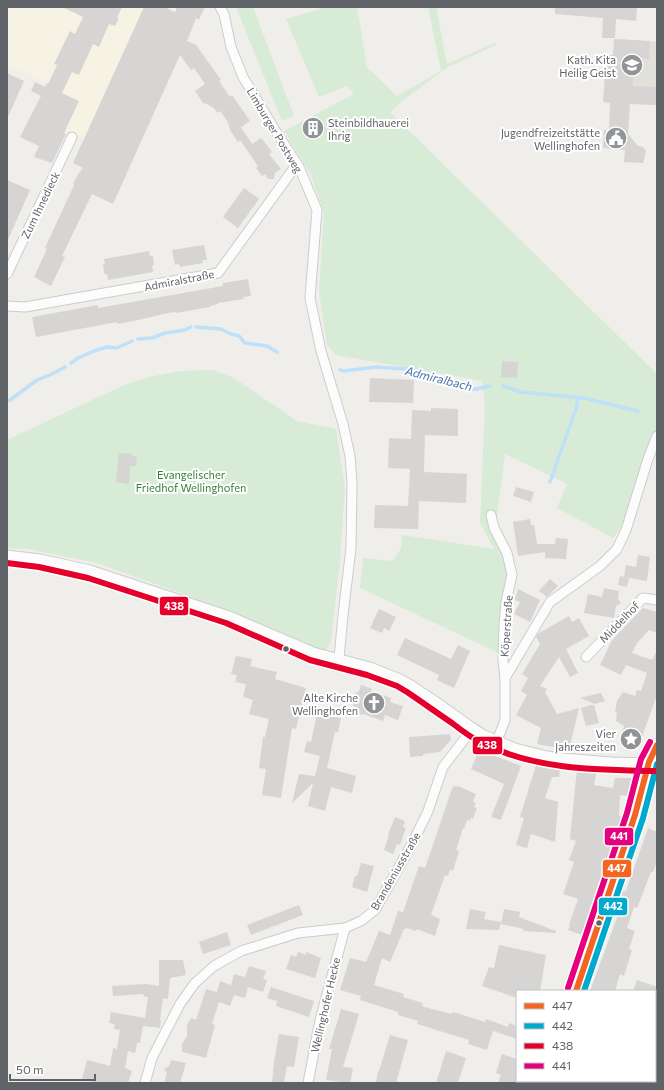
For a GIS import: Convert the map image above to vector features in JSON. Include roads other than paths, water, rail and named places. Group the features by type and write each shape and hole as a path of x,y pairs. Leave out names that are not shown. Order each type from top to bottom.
{"street":[{"name":"Limburger Postweg","path":"220,7 224,14 230,48 243,77 274,130 297,164 317,210 310,298 321,350 343,424 350,456 352,483 351,548 339,658"},
{"name":"Zum Ihnedieck","path":"7,274 72,137"},
{"name":"Admiralstraße","path":"7,306 25,307 218,273 297,164"},
{"path":"505,678 550,602 600,566 617,549 626,530 648,459 657,436"},
{"name":"Köperstraße","path":"491,515 494,528 507,553 512,575 506,602 503,660 505,678 505,720 497,741"},
{"path":"7,555 40,559 90,570 229,616 312,652 370,667 400,679 432,699 472,728 497,741 515,748 547,756 612,762 653,763"},
{"name":"Middelhof","path":"586,657 643,598 657,600"},
{"name":"Brandeniusstraße","path":"145,1083 152,1058 180,1004 195,983 214,966 241,951 298,933 345,928 361,921 375,910 428,811 443,767 472,728"},
{"path":"576,990 653,763 657,745"},
{"name":"Wellinghofer Hecke","path":"308,1083 320,1020 345,928"}],"waterway":[{"name":"Admiralbach","path":"138,339 152,338 165,333 185,330 191,327"},
{"name":"Admiralbach","path":"196,327 221,329 239,336 245,343 267,346 277,352"},
{"name":"Admiralbach","path":"71,363 94,351 107,347 117,348 132,341"},
{"name":"Admiralbach","path":"7,401 37,380 65,367"},
{"name":"Admiralbach","path":"340,370 344,371 376,367 406,369 423,372 432,378 471,389 490,386"},
{"name":"Admiralbach","path":"503,386 521,392 584,398 638,411"},
{"path":"550,482 576,409 578,398"}],"place":[{"name":"Kath. Kita Heilig Geist","path":"632,65"},
{"name":"Steinbildhauerei Ihrig","path":"313,128"},
{"name":"Jugendfreizeitstätte Wellinghofen","path":"616,138"},
{"name":"Alte Kirche Wellinghofen","path":"374,703"},
{"name":"Vier Jahreszeiten","path":"631,739"}],"park label":[{"name":"Evangelischer Friedhof Wellinghofen","path":"191,480"}]}
